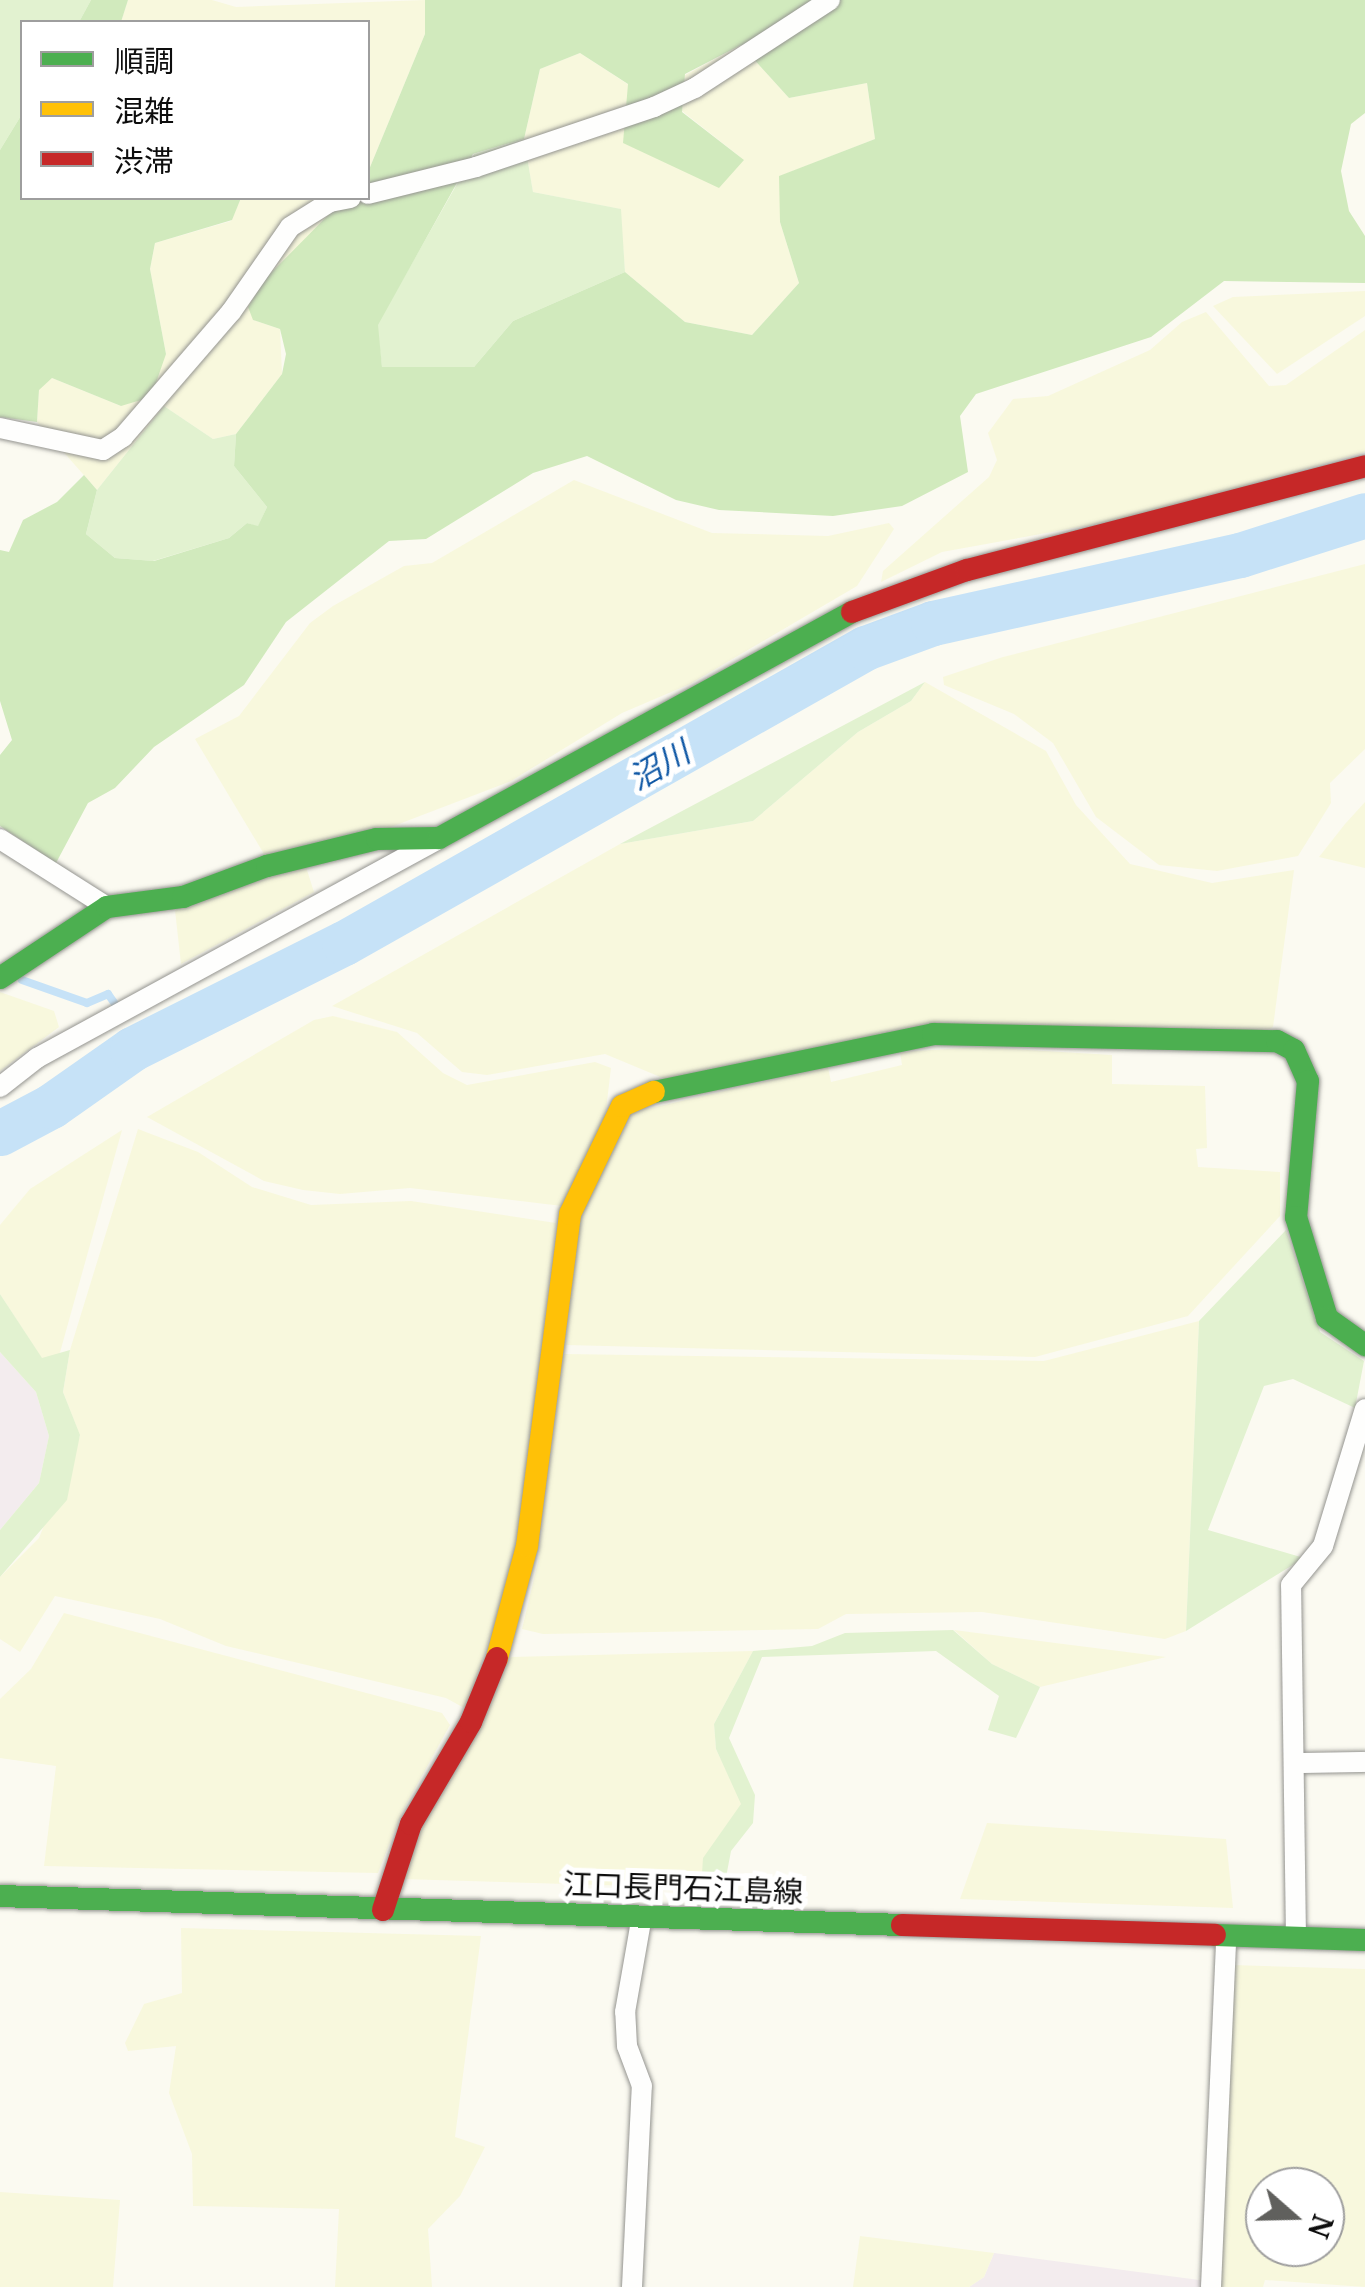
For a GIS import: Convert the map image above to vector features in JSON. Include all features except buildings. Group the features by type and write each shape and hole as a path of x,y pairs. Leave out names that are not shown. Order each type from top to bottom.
{"street":[{"path":"370,194 476,167 654,106 695,88 830,0"},
{"path":"0,428 102,450 122,437 231,312 290,227 330,202 340,200"},
{"path":"0,1087 37,1058 868,604 986,565 1365,466"},
{"path":"0,978 107,906 183,897 267,866 377,839 440,838"},
{"path":"0,839 107,906"},
{"path":"384,1910 411,1824 470,1722 503,1643 527,1546 570,1214 622,1106 641,1095 932,1034 1278,1042 1294,1050 1308,1081 1296,1218 1327,1318 1365,1346"},
{"path":"1296,1938 1298,1763 1291,1585 1323,1546 1365,1410"},
{"path":"1298,1763 1365,1762"},
{"name":"江口長門石江島線","path":"0,1896 1365,1940"},
{"path":"632,2287 642,2086 627,2046 624,2012 642,1916"},
{"path":"1211,2287 1226,1938"}],"shaded area":[{"path":"0,1352 36,1392 49,1436 39,1483 0,1530"},
{"path":"994,2253 1207,2281 1207,2287 969,2287 984,2277"}],"green space":[{"path":"0,0 91,0 80,20 20,20 20,117 0,150"},
{"path":"91,0 128,0 122,20 80,20"},
{"path":"128,0 212,0 236,7 425,0 425,34 370,167 370,20 122,20"},
{"path":"425,0 1365,0 1365,113 1351,124 1341,171 1349,211 1365,236 1365,283 1224,281 1151,337 976,394 960,416 968,472 902,506 833,516 719,510 676,500 587,456 533,473 426,539 389,541 286,622 244,685 154,747 115,788 88,803 56,863 0,826 0,755 12,740 0,701 0,550 9,552 23,520 57,502 84,475 97,490 86,534 115,558 154,561 229,538 247,523 258,526 267,507 234,466 236,434 282,374 286,354 280,329 253,320 248,307 266,278 343,200 370,200 370,167 425,34","holes":["741,45 789,98 867,83 875,139 779,176 780,222 799,283 752,335 685,322 625,272 513,321 474,367 382,367 378,325 473,154 524,139 540,69 580,53 628,84 623,143 719,188 744,160 682,112 685,74"]},
{"path":"741,45 789,98 867,83 875,139 780,176 780,222 799,283 752,335 685,322 625,272 620,209 533,192 524,139 540,69 580,53 744,160 682,111 685,75"},
{"path":"20,117 20,200 240,200 232,220 155,243 150,269 166,354 151,397 121,406 52,378 39,390 37,422 0,417 0,150"},
{"path":"524,139 533,192 621,209 625,272 513,321 474,367 382,367 377,325 474,154"},
{"path":"240,200 343,200 253,320 280,329 282,374 236,434 213,439 164,406 97,490 37,422 39,389 52,378 121,406 166,354 150,269 155,243 231,221"},
{"path":"1365,291 1365,316 1277,374 1213,306 1233,297"},
{"path":"1206,312 1269,386 1286,385 1365,330 1365,452 1134,517 942,552 881,582 883,571 989,477 997,460 988,433 1013,399 1048,396 1150,350 1182,322"},
{"path":"164,406 213,439 236,434 234,466 267,507 258,527 247,523 229,538 153,561 115,558 86,534 97,490"},
{"path":"574,480 712,533 828,536 889,523 894,529 857,586 690,684 622,713 511,781 378,832 267,859 195,739 239,716 310,623 333,606 404,566 432,563"},
{"path":"1365,564 1365,749 1330,783 1331,803 1298,856 1217,871 1159,865 1096,817 1053,743 1014,714 944,685 943,677 1003,657"},
{"path":"925,682 1046,751 1076,805 1130,864 1212,883 1294,870 1273,1027 1263,1033 929,1027 670,1081 605,1054 487,1075 462,1072 417,1033 332,1006 620,844 753,821 858,732 911,701"},
{"path":"925,682 911,701 858,732 753,821 620,844"},
{"path":"1365,802 1365,868 1319,857 1345,824"},
{"path":"305,864 314,892 181,964 175,910"},
{"path":"0,992 54,1011 59,1027 0,1071"},
{"path":"333,1016 397,1032 443,1073 467,1085 595,1062 611,1068 605,1118 562,1206 410,1188 340,1194 303,1190 264,1181 147,1117 314,1020"},
{"path":"980,1047 1112,1055 1112,1084 1205,1086 1207,1148 1196,1149 1198,1167 1280,1172 1280,1216 1188,1316 1035,1357 566,1345 579,1215 634,1112 828,1067 831,1082 902,1065 900,1052"},
{"path":"138,1129 198,1152 252,1187 311,1205 411,1201 556,1223 517,1554 466,1709 446,1698 226,1646 160,1619 55,1596 20,1652 0,1639 0,1577 39,1538 80,1436 63,1392 70,1350"},
{"path":"122,1130 59,1356 42,1359 0,1294 0,1225 30,1189"},
{"path":"1286,1230 1320,1332 1364,1361 1355,1408 1293,1379 1264,1386 1208,1530 1304,1558 1186,1631 1199,1321"},
{"path":"0,1294 42,1358 70,1350 63,1392 80,1435 67,1500 0,1577 0,1530 39,1483 49,1436 36,1392 0,1352"},
{"path":"1199,1321 1186,1631 1165,1639 982,1612 846,1614 818,1629 543,1634 522,1629 538,1562 564,1354 1044,1361"},
{"path":"64,1613 442,1713 450,1725 402,1812 378,1873 44,1866 56,1766 0,1758 0,1699 31,1669"},
{"path":"953,1630 992,1664 1040,1687 1016,1738 988,1730 999,1696 936,1651 762,1657 729,1738 755,1795 753,1823 731,1851 724,1888 701,1888 703,1858 741,1804 716,1749 714,1724 753,1651 812,1646 845,1633"},
{"path":"954,1630 1166,1657 1040,1687 992,1664"},
{"path":"753,1651 714,1724 716,1749 742,1804 714,1843 701,1888 402,1879 422,1826 511,1657"},
{"path":"987,1823 1226,1839 1233,1908 960,1899"},
{"path":"181,1928 481,1936 455,2137 485,2147 460,2196 428,2229 432,2287 335,2287 339,2209 193,2206 192,2154 169,2093 176,2046 128,2051 125,2043 144,2004 182,1993"},
{"path":"1232,1965 1365,1969 1365,2287 1265,2280 1263,2287 1219,2287"},
{"path":"0,2192 120,2200 113,2287 0,2287"},
{"path":"860,2236 994,2253 984,2277 969,2287 853,2287"}],"waterway":[{"name":"沼川","path":"0,1133 51,1106 132,1049 344,943 865,648 933,623 1240,555 1365,515"},
{"path":"22,980 87,1003 108,994 115,1004"}],"traffic: fast":[{"path":"0,978 107,907 183,897 267,866 377,839 439,838 852,612"},
{"path":"654,1092 933,1034 1277,1041 1294,1050 1308,1081 1296,1217 1327,1318 1365,1345"},
{"path":"0,1896 902,1925"},
{"path":"1215,1935 1365,1940"}],"traffic: slow":[{"path":"497,1658 527,1546 570,1214 622,1106 654,1092"}],"traffic: jam":[{"path":"852,612 967,570 1365,466"},
{"path":"383,1910 411,1824 471,1722 497,1658"},
{"path":"902,1925 1215,1935"}]}
